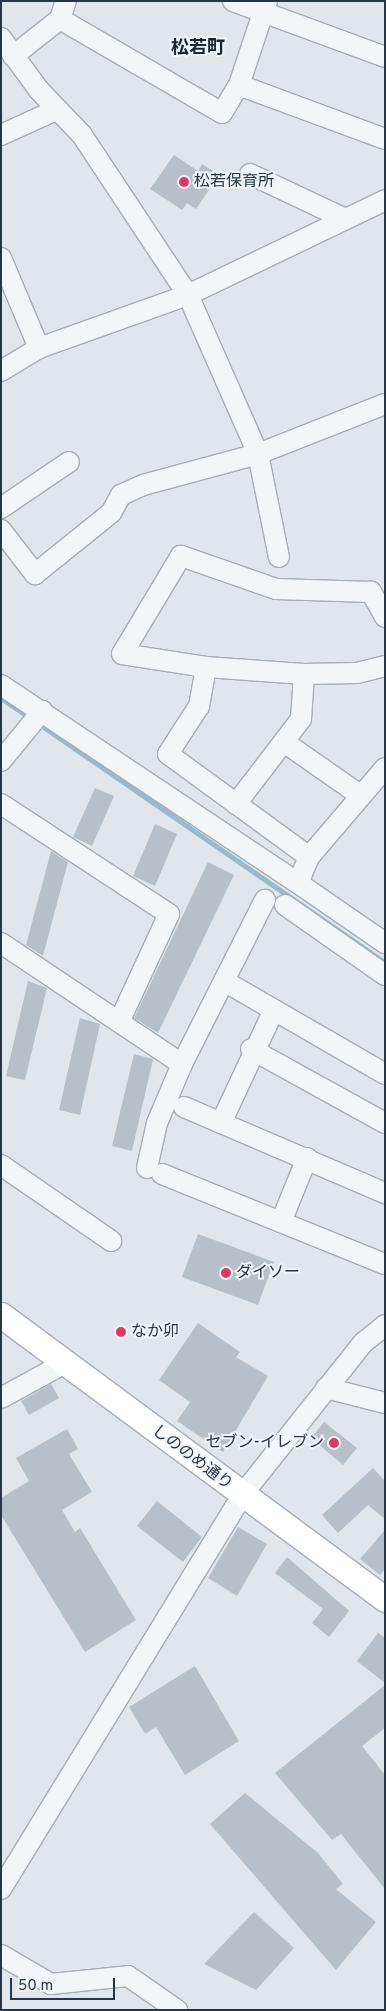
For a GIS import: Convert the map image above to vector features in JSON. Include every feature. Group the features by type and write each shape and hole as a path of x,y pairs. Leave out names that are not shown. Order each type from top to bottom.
{"main road":[{"name":"しののめ通り","path":"1,1315 385,1599"}],"street":[{"path":"233,1 265,7 385,57"},
{"path":"13,56 63,10 207,107 222,113 239,85 265,7"},
{"path":"1,38 56,110 82,135 188,295 258,454 280,557"},
{"path":"239,85 385,139"},
{"path":"1,135 56,110"},
{"path":"250,174 345,219"},
{"path":"1,370 38,348 188,295 385,200"},
{"path":"1,258 38,348"},
{"path":"1,530 35,574 111,513 121,495 143,485 258,454 385,404"},
{"path":"1,508 69,462"},
{"path":"385,617 371,592 276,589 181,556 122,654 206,667 304,674 357,672 385,666"},
{"path":"206,667 199,706 168,754 310,857"},
{"path":"236,804 301,719 304,674"},
{"path":"1,685 37,717 298,883 385,943"},
{"path":"1,761 37,717"},
{"path":"284,742 360,795"},
{"path":"298,883 310,857 360,795 385,768"},
{"path":"1,804 169,914 119,1022"},
{"path":"265,900 182,1064 157,1123 155,1171 385,1264"},
{"path":"285,904 385,975"},
{"path":"1,943 182,1064"},
{"path":"224,981 385,1074"},
{"path":"221,1123 251,1050 274,1010"},
{"path":"251,1050 385,1123"},
{"path":"184,1107 385,1193"},
{"path":"282,1222 307,1158"},
{"path":"1,1165 111,1240"},
{"path":"1,1889 242,1495 363,1344 385,1325"},
{"path":"1,1398 65,1363"},
{"path":"326,1388 385,1403"},
{"path":"1,1955 52,1984 128,1976 177,2010"}],"building":[{"name":"松若保育所","path":"174,155 198,171 202,164 219,175 196,209 187,203 182,210 150,189"},
{"path":"95,788 114,796 92,846 73,837"},
{"path":"155,824 177,834 155,886 133,876"},
{"path":"51,851 68,862 43,956 26,945"},
{"path":"208,862 234,875 158,1033 134,1018"},
{"path":"28,981 47,988 25,1080 6,1076"},
{"path":"80,1018 100,1024 80,1115 59,1110"},
{"path":"134,1054 153,1059 132,1151 112,1146"},
{"path":"198,1234 274,1262 258,1305 182,1277"},
{"path":"198,1323 240,1352 236,1357 268,1376 223,1452 177,1421 190,1402 159,1380"},
{"path":"51,1384 59,1398 29,1415 21,1401"},
{"name":"セブン-イレブン","path":"324,1422 357,1448 343,1465 311,1438"},
{"path":"67,1429 78,1449 69,1454 92,1492 62,1510 75,1532 80,1528 136,1620 85,1652 1,1515 1,1498 29,1481 16,1458"},
{"path":"373,1468 385,1481 385,1519 368,1505 338,1533 322,1515"},
{"path":"157,1501 202,1537 183,1562 137,1526"},
{"path":"238,1527 267,1544 237,1596 208,1578"},
{"path":"385,1530 385,1569 380,1575 360,1559"},
{"path":"287,1557 349,1611 329,1637 312,1623 323,1609 275,1573"},
{"path":"378,1633 385,1638 385,1683 357,1661"},
{"path":"195,1666 239,1741 185,1775 156,1727 145,1734 129,1707"},
{"path":"385,1685 385,1728 362,1746 385,1775 385,1889 341,1834 332,1840 275,1773"},
{"path":"245,1793 318,1853 343,1884 336,1889 376,1922 336,1970 210,1824"},
{"path":"254,1912 294,1948 256,1990 204,1964"}],"waterway":[{"path":"1,698 29,717"},
{"path":"38,723 385,962"}],"place":[{"name":"松若保育所","path":"184,182"},
{"name":"ダイソー","path":"226,1273"},
{"name":"なか卯","path":"121,1332"},
{"name":"セブン-イレブン","path":"334,1443"}],"district":[{"name":"松若町","path":"198,49"}]}
